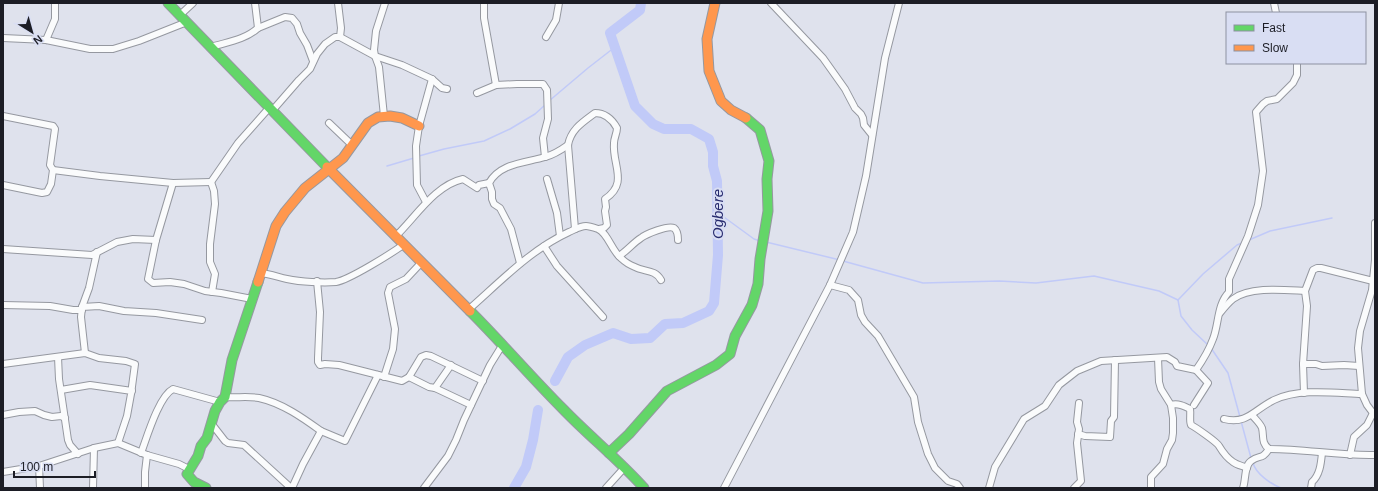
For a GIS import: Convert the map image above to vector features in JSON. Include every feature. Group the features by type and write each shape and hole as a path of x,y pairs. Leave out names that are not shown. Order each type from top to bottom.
{"street":[{"path":"46,40 55,19 55,3"},
{"path":"168,3 395,237 502,344 563,409 625,467 644,488"},
{"path":"3,38 46,40 90,49 113,49 139,41 184,18 193,3"},
{"path":"255,3 258,28"},
{"path":"338,3 341,28 340,37"},
{"path":"384,116 379,67 375,56 376,31 385,3"},
{"path":"484,3 484,18 496,86"},
{"path":"546,37 556,20 559,3"},
{"path":"609,453 630,434 667,391 716,365 730,354 735,336 752,305 758,284 760,259 768,211 767,178 769,161 760,130 747,119 731,110 721,101 709,71 707,39 715,3"},
{"path":"771,3 823,58 845,89 855,108 861,114 864,125 872,135"},
{"path":"724,488 830,285 853,232 866,176 885,58 899,3"},
{"path":"211,47 235,40 252,33 258,28 285,18 292,18 297,24 313,61"},
{"path":"211,182 238,143 310,69 313,61 325,44 335,37 340,37 375,56 402,65 432,79 442,88 447,89"},
{"path":"1196,370 1204,359 1214,338 1223,300 1230,292 1229,279 1248,236 1258,205 1263,171 1256,112 1267,101 1277,99 1294,83 1297,75 1297,64"},
{"path":"426,202 417,185 416,146 419,126 432,79"},
{"path":"477,93 496,86 543,84 547,90 548,118 543,138 545,157"},
{"path":"468,310 520,264 560,236 586,226 599,229 604,228 607,225 605,199 616,189 619,180 614,144 617,128 611,119 598,113 595,113 576,127 569,138 568,145 575,229"},
{"path":"3,116 53,126 55,129 50,165 53,170 51,184 47,192 42,193 3,185"},
{"path":"206,488 194,485 187,474 194,463 201,446 207,438 215,411 223,399 232,360 276,226 287,208 302,191 318,177 330,170 348,153 362,130 372,120 384,116 394,116 406,118 419,126"},
{"path":"329,123 352,145"},
{"path":"520,264 511,229 500,208 494,204 492,199 490,183 492,177 505,168 545,157 568,145"},
{"path":"53,170 173,183 211,182"},
{"path":"547,179 557,213 560,236"},
{"path":"395,237 407,226 426,202 457,180 466,180 476,188 479,185 490,183"},
{"path":"211,182 214,191 215,204 210,244 210,262 215,274 212,292"},
{"path":"173,183 156,240 148,279 153,283 170,282 184,284 205,291 252,299"},
{"path":"1350,454 1354,437 1368,425 1374,413 1366,405 1362,394 1358,348 1360,331 1372,300 1375,259 1375,223"},
{"path":"619,256 640,238 670,227 674,228 678,234 678,240"},
{"path":"599,229 609,241 615,253 635,268 652,271 658,275 661,280"},
{"path":"3,249 92,255 117,242 133,239 156,240"},
{"path":"260,273 288,279 317,282 341,281 403,245"},
{"path":"544,246 557,266 603,317"},
{"path":"85,353 81,317 82,308 89,288 98,252"},
{"path":"145,488 144,454 156,413 169,392 173,389 223,399 257,398 274,402 308,422 321,432 345,441 381,376 393,349 395,329 388,293 389,289 390,287 406,279 421,263"},
{"path":"1304,393 1303,364 1307,306 1305,291 1313,270 1317,268 1373,281"},
{"path":"317,282 320,312 318,362 320,365 339,365 402,381 409,377 421,357 431,356 482,381"},
{"path":"830,285 849,290 858,300 861,315 865,322 878,336 914,397 918,422 928,454 935,468 948,481 957,484 960,488"},
{"path":"1219,315 1234,299 1243,294 1256,291 1305,291"},
{"path":"3,305 50,306 73,310 99,306 124,311 156,313 202,320"},
{"path":"424,488 448,456 482,381 502,344"},
{"path":"3,364 85,353 98,358 126,361 135,364 127,416 118,443"},
{"path":"58,357 64,418 68,440 70,445 78,454"},
{"path":"1151,488 1151,477 1161,468 1167,449 1172,440 1173,418 1171,405 1161,389 1158,374 1158,358"},
{"path":"989,488 995,467 1024,419 1045,406 1059,385 1077,371 1101,361 1170,358 1177,366 1196,370 1208,383 1194,405"},
{"path":"1078,434 1085,436 1110,437 1111,421 1114,417 1115,360"},
{"path":"1303,364 1316,364 1322,366 1359,366"},
{"path":"435,388 450,365"},
{"path":"409,377 428,387 435,388 472,404"},
{"path":"61,390 90,385 132,391"},
{"path":"1224,420 1236,421 1252,415 1273,400 1287,396 1304,393 1362,394"},
{"path":"1074,488 1081,481 1082,477 1077,443 1079,429 1077,416 1079,403"},
{"path":"1171,405 1180,404 1190,409 1191,425 1199,429 1219,446 1220,449 1234,462 1248,468"},
{"path":"3,415 35,411 52,417 61,416 64,418"},
{"path":"1252,415 1260,424 1264,443 1269,448 1322,453 1375,455"},
{"path":"211,423 225,441 228,443 244,445 291,488 321,432"},
{"path":"3,472 39,466 94,448 118,443 144,454 178,464 189,469"},
{"path":"93,488 94,448"},
{"path":"1243,488 1248,468 1252,460 1264,456 1269,448"},
{"path":"1311,488 1312,482 1318,473 1322,453"},
{"path":"39,466 40,488"},
{"path":"606,488 625,467"}],"waterway":[{"name":"Ogbere","path":"555,381 568,357 585,345 613,333 631,339 650,338 665,324 683,323 709,311 714,303 718,255 717,181 713,166 713,152 709,139 691,129 664,129 653,124 635,106 610,33 640,10 641,3"},
{"path":"549,101 615,47"},
{"path":"419,156 484,141 510,129 535,114 545,105"},
{"path":"387,166 414,158"},
{"path":"717,212 754,239 760,241"},
{"path":"1249,240 1270,231 1332,218"},
{"path":"766,242 840,260"},
{"path":"1178,300 1203,274 1237,245 1242,243"},
{"path":"843,261 923,283 999,281 1036,283 1094,276 1159,291 1178,300"},
{"path":"1178,300 1181,316 1192,330 1208,345"},
{"path":"1211,348 1228,373 1240,417"},
{"name":"Ogbere","path":"514,488 526,467 533,440 538,410"},
{"path":"1241,421 1251,458"},
{"path":"1253,463 1257,471 1264,478 1281,488"}],"traffic: fast":[{"path":"168,3 327,167"},
{"path":"609,453 629,434 667,391 716,365 730,354 735,336 752,305 758,284 760,259 768,211 767,179 769,161 760,130 746,118"},
{"path":"206,488 194,482 187,474 198,456 201,446 207,438 215,411 225,397 232,360 258,282"},
{"path":"470,311 539,385 644,488"}],"traffic: slow":[{"path":"715,3 707,39 709,71 721,101 731,110 746,118"},
{"path":"258,282 276,226 285,212 305,188 343,158 368,123 378,117 390,116 402,118 419,126"},
{"path":"327,167 470,311"}]}
